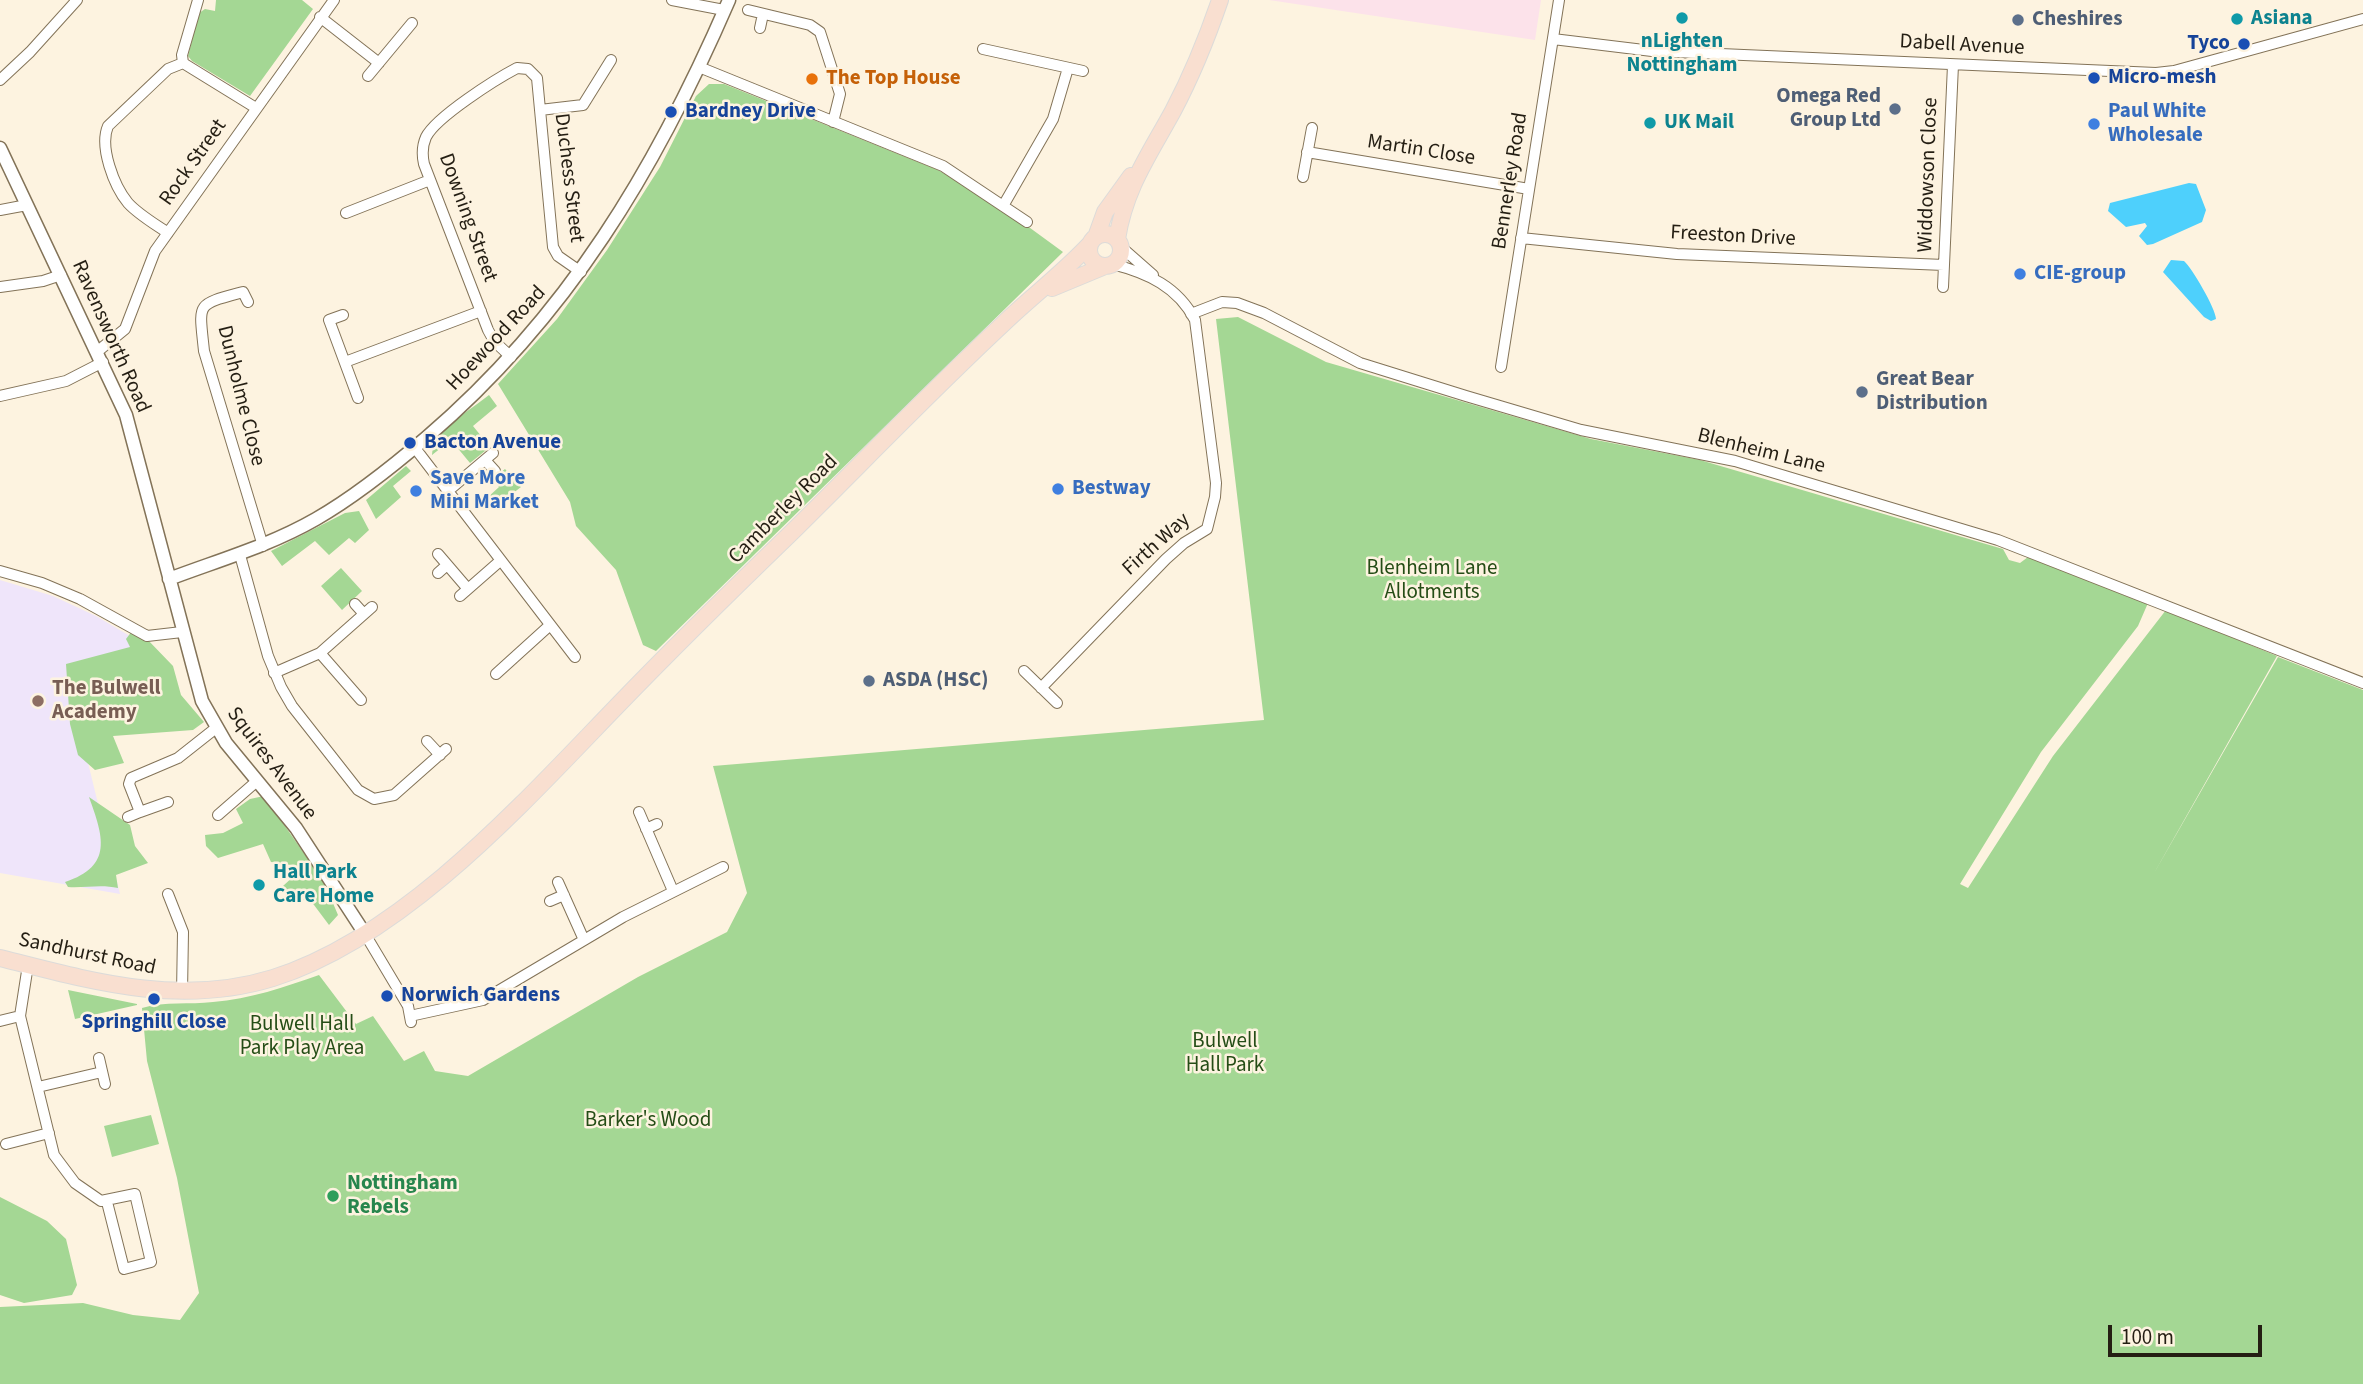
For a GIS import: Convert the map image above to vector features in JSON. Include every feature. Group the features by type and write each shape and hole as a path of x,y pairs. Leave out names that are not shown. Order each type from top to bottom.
{"main road":[{"name":"Camberley Road","path":"1118,243 1123,211 1138,169 1188,82 1220,0"},
{"name":"Camberley Road","path":"365,934 430,886 522,803 778,546 1093,240 1105,212 1138,169"},
{"path":"1107,234 1118,243 1120,254 1109,265 1093,261 1093,240 1107,234"},
{"name":"Camberley Road","path":"1030,300 1109,265"},
{"name":"Sandhurst Road","path":"0,958 114,986 182,993 237,987 272,978 335,953 365,934"}],"street":[{"path":"0,80 49,33 77,0"},
{"path":"183,63 182,55 198,0"},
{"name":"Rock Street","path":"0,396 66,381 100,357 118,337 130,320 155,251 334,0"},
{"path":"672,0 726,5"},
{"name":"Bennerley Road","path":"1501,367 1559,0"},
{"name":"Hoewood Road","path":"169,579 263,546 340,504 415,447 511,357 581,272 655,156 726,5"},
{"path":"748,10 810,25 820,33 840,94 833,121"},
{"path":"760,28 763,14"},
{"path":"320,17 379,63"},
{"name":"Dabell Avenue","path":"1553,39 1652,51 2126,73 2174,71 2363,19"},
{"path":"368,76 412,23"},
{"path":"983,49 1083,71"},
{"path":"540,110 583,105 611,60"},
{"path":"183,63 256,108"},
{"path":"168,233 135,209 124,197 104,140 112,120 168,69 183,63"},
{"name":"Widdowson Close","path":"1943,287 1953,65"},
{"path":"699,67 943,166 1027,222"},
{"name":"Downing Street","path":"511,357 494,341 481,311 430,180 423,149 426,138 439,122 517,68 531,71 537,78"},
{"path":"1003,206 1053,119 1068,68"},
{"name":"Duchess Street","path":"537,78 553,247 558,256 581,272"},
{"path":"1303,177 1312,128"},
{"name":"Ravensworth Road","path":"0,148 130,425 182,632"},
{"name":"Martin Close","path":"1307,152 1529,189"},
{"path":"358,221 349,212 430,180"},
{"path":"0,210 27,205"},
{"name":"Freeston Drive","path":"1521,238 1677,254 1944,265"},
{"path":"1118,243 1181,299 1191,314"},
{"path":"1109,265 1158,280"},
{"path":"0,287 43,281 61,275"},
{"name":"Dunholme Close","path":"248,302 243,292 207,302 201,308 201,318 204,351 263,546"},
{"name":"Blenheim Lane","path":"1191,314 1222,302 1237,303 1286,324 1360,363 1581,430 1735,461 1998,540 2363,683"},
{"path":"345,362 481,311"},
{"path":"343,314 329,320 358,398"},
{"name":"Firth Way","path":"1041,688 1166,559 1184,543 1207,529 1216,483 1197,327 1191,314"},
{"path":"415,447 575,657"},
{"path":"448,491 489,456 495,471"},
{"path":"438,554 464,592 500,561"},
{"path":"240,555 274,673 292,706 358,790 365,796 383,799 394,795 443,752 427,741"},
{"path":"438,573 447,565"},
{"path":"0,571 42,583 80,599 147,636 182,632"},
{"path":"274,673 320,653 368,611 355,604"},
{"path":"510,677 499,671 549,626"},
{"name":"Squires Avenue","path":"182,632 202,701 216,728 296,828 365,934"},
{"path":"320,653 361,700"},
{"path":"1024,671 1057,702"},
{"path":"140,813 129,784 131,778 178,758 216,728"},
{"path":"218,815 257,780"},
{"path":"128,817 168,802"},
{"path":"639,812 673,891"},
{"path":"646,829 657,824"},
{"path":"365,934 411,1019 482,1000 584,940 723,867"},
{"path":"710,873 716,885"},
{"path":"558,882 584,940"},
{"path":"168,894 183,932 182,993"},
{"path":"550,901 564,895"},
{"path":"28,965 20,1016 54,1155 87,1194 107,1202 135,1194 151,1262 124,1269 107,1202"},
{"path":"0,1021 20,1016"},
{"path":"99,1058 104,1084"},
{"path":"38,1087 102,1072"},
{"path":"6,1144 49,1133"}],"shaded area":[{"path":"1269,0 1541,0 1535,40"},
{"name":"The Bulwell Academy","path":"0,580 53,596 96,616 151,652 82,738 120,894 0,873"}],"green space":[{"path":"216,0 302,0 313,9 250,96 188,56 199,13 205,9 215,11"},
{"path":"709,84 724,84 938,170 1000,206 1063,252 656,651 643,645 616,570 576,526 570,502 498,384 557,319 607,250 660,167 696,96"},
{"path":"1238,317 1326,362 1591,439 1700,460 2003,549 2009,560 2020,563 2028,557 2148,603 2138,626 2041,752 1960,884 1968,888 2053,756 2166,610 2277,656 2153,875 2278,657 2363,690 2363,1384 0,1384 0,1307 83,1303 133,1315 180,1320 199,1293 177,1178 147,1061 142,1008 240,998 319,975 356,1024 373,1016 404,1061 424,1051 435,1071 468,1076 638,977 727,932 747,893 713,766 1264,720 1216,319"},
{"path":"489,395 497,406 473,426 490,447 470,463 451,440 432,455 434,446 446,429"},
{"path":"406,466 411,471 393,486 401,497 376,519 366,500"},
{"path":"505,469 521,487 495,507 487,498 499,487 493,479"},
{"path":"359,511 369,530 355,543 349,538 329,555 315,541 282,566 271,551 345,513"},
{"path":"341,568 362,591 342,610 321,586"},
{"path":"132,631 146,638 173,666 181,695 204,722 193,730 113,736 124,763 95,770 78,755 70,724 66,664 130,647 126,639"},
{"path":"264,796 324,882 338,915 329,925 311,901 295,899 283,886 295,875 291,865 271,862 263,844 218,858 206,846 205,835 223,833 243,823 236,809 250,799"},
{"path":"89,797 130,825 135,846 148,863 116,875 118,888 68,887 65,882 91,867 101,848 98,824"},
{"path":"68,990 137,1004 137,1005 75,1019"},
{"path":"151,1115 159,1144 112,1157 104,1126"},
{"path":"0,1197 47,1221 66,1239 77,1285 72,1295 24,1303 0,1295"}],"water":[{"path":"2189,183 2196,184 2206,210 2202,222 2153,244 2147,245 2139,236 2147,226 2145,223 2126,227 2108,211 2110,203"},
{"path":"2171,260 2184,261 2188,265 2208,298 2216,319 2211,321 2204,317 2163,272"}],"place":[{"name":"nLighten Nottingham","path":"1682,18"},
{"name":"Asiana","path":"2237,19"},
{"name":"Cheshires","path":"2018,20"},
{"name":"Tyco","path":"2244,44"},
{"name":"Micro-mesh","path":"2094,78"},
{"name":"The Top House","path":"812,79"},
{"name":"Omega Red Group Ltd","path":"1895,109"},
{"name":"Bardney Drive","path":"671,112"},
{"name":"UK Mail","path":"1650,123"},
{"name":"Paul White Wholesale","path":"2094,124"},
{"name":"CIE-group","path":"2020,274"},
{"name":"Great Bear Distribution","path":"1862,392"},
{"name":"Bacton Avenue","path":"410,443"},
{"name":"Bestway","path":"1058,489"},
{"name":"Save More Mini Market","path":"416,491"},
{"name":"ASDA (HSC)","path":"869,681"},
{"name":"The Bulwell Academy","path":"38,701"},
{"name":"Hall Park Care Home","path":"259,885"},
{"name":"Norwich Gardens","path":"387,996"},
{"name":"Springhill Close","path":"154,999"},
{"name":"Nottingham Rebels","path":"333,1196"}],"park label":[{"name":"Blenheim Lane Allotments","path":"1432,581"},
{"name":"Bulwell Hall Park Play Area","path":"302,1037"},
{"name":"Bulwell Hall Park","path":"1225,1054"},
{"name":"Barker's Wood","path":"648,1121"}]}
